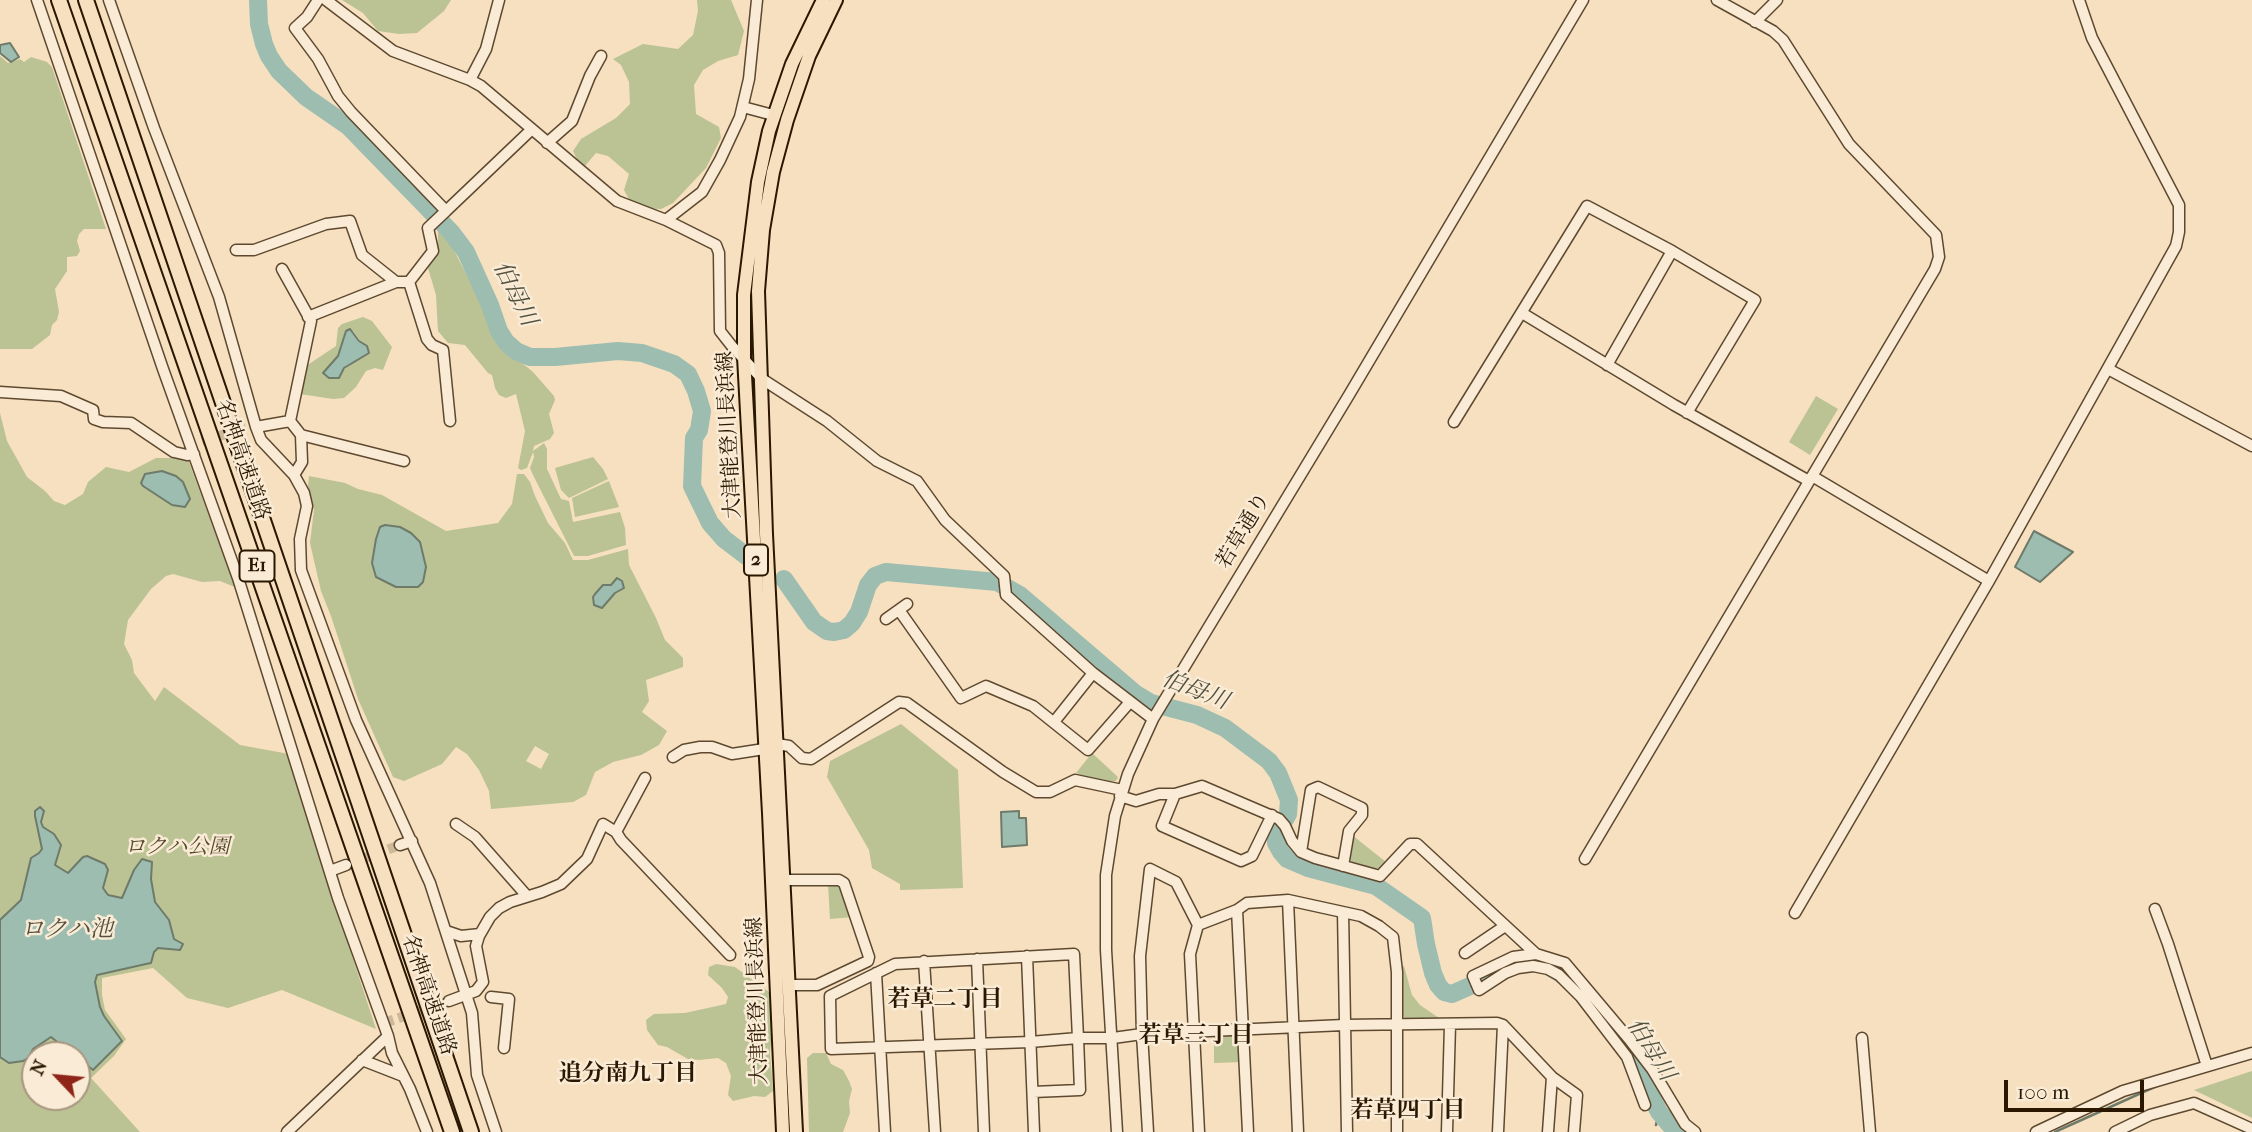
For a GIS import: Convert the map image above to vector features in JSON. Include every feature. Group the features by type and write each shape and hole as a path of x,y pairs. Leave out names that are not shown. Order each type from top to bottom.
{"highway":[{"name":"名神高速道路","path":"59,0 452,1132"},
{"name":"名神高速道路","path":"86,0 471,1132"}],"main road":[{"name":"大津能登川長浜線","path":"783,1132 778,880 744,357 744,295 760,171 773,115 792,64 823,0"},
{"name":"大津能登川長浜線","path":"771,746 758,291 763,230 773,172 787,120 809,56 836,0"},
{"name":"大津能登川長浜線","path":"778,880 789,985 796,1132"}],"street":[{"path":"37,0 239,578 338,898 391,1053 427,1132"},
{"path":"109,0 149,115 219,297 252,426 261,440 294,475 304,493 307,506 300,539 301,570 356,720 430,883 466,995 474,1028 477,1075 496,1132"},
{"path":"318,0 307,17 295,28 351,112 446,211"},
{"path":"326,0 393,51 470,79 617,201 640,212 666,219 716,245 719,253 720,331 762,379 827,421 877,461 917,481 945,520 1004,576 1006,595 1093,673 1130,702 1155,714"},
{"path":"470,79 486,49 499,0"},
{"path":"666,219 702,192 720,160 743,107 749,79 757,0"},
{"name":"若草通り","path":"1117,1132 1106,950 1106,875 1111,833 1121,793 1155,714 1349,395 1583,0"},
{"path":"1585,859 1935,269 1939,257 1939,244 1931,228 1849,144 1783,40 1773,31 1717,0"},
{"path":"1755,22 1777,0"},
{"path":"1795,913 1989,580 2176,246 2179,205 2097,47 2079,0"},
{"path":"547,143 572,121 601,56"},
{"path":"743,107 773,115"},
{"path":"409,282 433,251 428,228 531,130"},
{"path":"1454,422 1587,206 1672,251 1755,300 1688,413"},
{"path":"236,250 254,250 326,224 350,221 362,255 396,282"},
{"path":"1607,365 1672,251"},
{"path":"282,269 311,321 290,421"},
{"path":"309,317 396,282 409,282"},
{"path":"409,282 428,339 432,345 443,350 450,421"},
{"path":"1522,313 1688,413 1810,478 1989,580"},
{"path":"2108,369 2252,446"},
{"path":"0,393 61,396 93,410 94,419 131,423 174,452 187,456 202,441"},
{"path":"252,426 290,421"},
{"path":"290,421 301,435 302,462 294,475"},
{"path":"301,435 404,461"},
{"path":"886,619 903,607 961,698 986,687 1034,706 1090,750 1130,702"},
{"path":"1054,722 1093,673"},
{"path":"673,758 684,750 700,747 712,747 732,754 771,746 789,746 803,758 811,759 898,702 907,703 1003,772 1036,792 1050,792 1075,780 1121,793 1136,801 1202,786 1279,820 1301,852 1380,876 1410,844 1417,844 1536,954"},
{"path":"616,832 645,778"},
{"path":"1301,852 1311,790 1318,787 1362,808 1362,815 1349,831 1343,866"},
{"path":"1175,794 1163,826 1241,861 1252,856 1279,820"},
{"path":"456,824 475,837 527,896"},
{"path":"449,1001 476,991 483,982 476,951 480,933 499,908 553,888 580,867 587,859 603,824 616,832 730,955"},
{"path":"400,845 412,841"},
{"path":"330,871 346,865"},
{"path":"1147,1132 1140,956 1150,869 1176,882 1198,925 1190,954 1199,1132"},
{"path":"778,880 839,880 844,883 869,957 868,961 817,985 789,985"},
{"path":"1288,900 1298,1132"},
{"path":"1198,925 1237,910 1247,903 1288,900 1361,916 1393,937 1397,972 1397,1132"},
{"path":"2155,909 2207,1066"},
{"path":"1237,910 1248,1132"},
{"path":"1343,912 1347,1132"},
{"path":"1465,953 1506,926"},
{"path":"446,931 461,936 480,933"},
{"path":"1033,1092 1080,1090 1078,1038 1074,954 895,964 830,996 831,1049 1030,1042 1078,1038 1113,1038 1142,1034 1344,1025 1497,1023 1503,1025 1552,1077 1577,1096 1574,1132"},
{"path":"1644,1105 1627,1057 1581,997 1559,975 1533,966 1505,973 1479,990 1473,976 1513,957 1536,954 1565,963 1652,1069 1685,1124 1695,1132"},
{"path":"1027,956 1034,1132"},
{"path":"977,959 984,1132"},
{"path":"924,961 935,1132"},
{"path":"876,973 885,1132"},
{"path":"491,997 509,999 504,1048"},
{"path":"1447,1132 1450,1025"},
{"path":"1498,1132 1503,1025"},
{"path":"287,1132 387,1036"},
{"path":"1862,1038 1870,1132"},
{"path":"2036,1132 2123,1091 2252,1053"},
{"path":"362,1060 403,1076"},
{"path":"1548,1132 1552,1077"},
{"path":"2115,1132 2128,1129 2151,1115 2194,1103 2252,1129"}],"green space":[{"path":"342,0 451,0 444,11 417,33 399,34 378,31 363,13"},
{"path":"697,0 731,0 744,31 738,55 718,61 703,70 694,85 696,114 719,127 721,138 706,168 673,203 661,209 640,208 630,201 624,190 629,174 608,156 596,153 584,167 580,165 573,151 581,139 616,118 630,104 629,82 621,65 613,59 643,44 678,49 693,35 698,11"},
{"path":"0,56 8,63 20,59 24,62 31,57 47,62 52,67 106,229 84,229 79,234 77,241 80,251 77,256 67,257 67,271 55,289 59,312 57,320 52,325 50,335 32,349 0,349"},
{"path":"438,229 446,235 505,349 533,372 554,396 549,414 554,433 550,439 534,446 533,451 544,443 547,449 547,469 561,499 569,501 573,522 620,512 626,545 588,556 574,556 530,468 533,452 527,468 518,468 525,431 516,394 506,398 499,395 492,375 465,345 448,343 438,331 436,295 428,268 438,250"},
{"path":"363,317 372,321 392,347 383,370 375,368 366,371 356,387 344,398 300,394 306,366 336,346 338,328","holes":["346,331 353,331 363,344 353,363 343,370 340,377 329,378 326,369 338,356"]},
{"path":"1816,396 1838,409 1810,455 1789,442"},
{"name":"ロクハ公園","path":"0,413 7,441 27,477 54,501 65,505 83,494 88,482 106,467 129,472 156,458 183,458 189,462 235,587 220,581 202,582 173,574 166,576 151,589 128,620 124,644 132,660 134,673 155,701 164,687 240,745 289,754 376,1029 282,990 228,1008 187,998 153,968 102,978 105,1010 126,1039 114,1056 91,1078 140,1132 0,1132"},
{"path":"593,457 608,479 569,498 561,490 555,468"},
{"path":"517,474 524,474 548,523 565,543 573,560 588,560 628,549 629,565 665,640 683,658 683,667 646,680 649,701 642,712 667,731 659,745 641,755 613,762 595,772 586,795 573,802 491,809 489,791 479,770 467,754 456,747 442,764 404,781 393,777 358,699 321,591 310,543 314,510 308,486 309,476 345,483 382,495 446,531 498,523 512,504","holes":["384,525 400,527 420,542 426,564 423,582 402,588 378,579 374,567","615,580 623,588 611,597 593,602 595,594 603,585 611,585","535,746 549,754 541,769 526,761"]},
{"path":"609,481 619,507 575,517 572,498"},
{"path":"901,724 958,770 963,888 900,890 900,884 872,868 869,850 827,777 830,761"},
{"path":"1092,753 1118,777 1116,781 1088,778 1076,773"},
{"path":"1352,835 1386,862 1382,867 1374,869 1353,864 1349,857"},
{"path":"828,884 838,884 843,888 853,917 830,919"},
{"path":"716,964 735,967 769,992 773,1091 765,1097 754,1096 733,1101 728,1095 731,1076 726,1063 718,1058 688,1059 658,1045 647,1030 646,1020 654,1014 685,1013 726,1004 728,997 708,975 709,967"},
{"path":"1404,966 1412,995 1439,1020 1407,1020 1403,1016 1401,967"},
{"path":"1242,1031 1243,1062 1214,1063 1214,1032"},
{"path":"813,1053 826,1053 831,1064 843,1070 849,1081 852,1089 850,1113 843,1132 809,1132 807,1058"},
{"path":"2252,1071 2252,1118 2194,1090"}],"water":[{"path":"10,43 19,57 11,62 0,53 0,45"},
{"path":"350,329 359,341 367,346 369,353 344,368 339,378 329,378 323,373 338,356 346,331"},
{"path":"162,471 183,482 190,499 185,507 172,505 141,483 145,474"},
{"path":"380,527 400,527 420,542 426,567 423,582 418,587 396,587 376,577 372,563 376,539"},
{"path":"2034,531 2073,552 2040,582 2015,567"},
{"path":"617,578 622,581 624,588 615,593 602,608 594,605 595,594 603,585 611,585"},
{"name":"ロクハ池","path":"40,807 44,811 41,822 43,827 54,834 61,845 55,865 68,873 87,856 105,864 108,870 103,888 108,895 122,898 142,859 152,862 151,879 155,902 169,920 174,939 183,944 180,950 158,948 151,963 97,975 95,982 100,1007 122,1041 93,1070 91,1041 56,1041 51,1037 45,1041 21,1041 21,1061 9,1063 0,1057 0,920 21,900 31,858 42,849 35,811"},
{"path":"1019,811 1019,818 1026,818 1027,845 1002,847 1001,812"}],"waterway":[{"name":"伯母川","path":"258,0 259,24 264,44 279,71 306,97 348,126 451,232 466,252 499,331 516,351 530,357 618,351 642,353 674,364 688,374 702,411 699,430 694,438 692,486 710,523 724,539 749,558"},
{"name":"伯母川","path":"784,579 814,622 827,631 834,632 844,630 852,623 859,612 868,585 875,576 886,572 997,582 1020,595 1136,694 1151,703 1197,715 1225,728 1269,761 1278,773 1289,800 1288,814 1276,836 1281,852 1287,859 1308,868 1376,886 1422,918 1433,973 1444,992 1452,994 1517,965"},
{"name":"伯母川","path":"1550,967 1576,984 1593,1007"},
{"name":"伯母川","path":"1621,1043 1633,1060 1659,1112 1676,1132"},
{"path":"2055,1132 2159,1085"},
{"path":"1656,1125 1659,1112"}],"tunnel":[{"path":"202,441 246,428"},
{"path":"346,865 400,845"},
{"path":"384,1023 449,1001"}],"district":[{"name":"若草二丁目","path":"945,1000"},
{"name":"若草三丁目","path":"1196,1036"},
{"name":"追分南九丁目","path":"628,1074"},
{"name":"若草四丁目","path":"1408,1111"}]}
